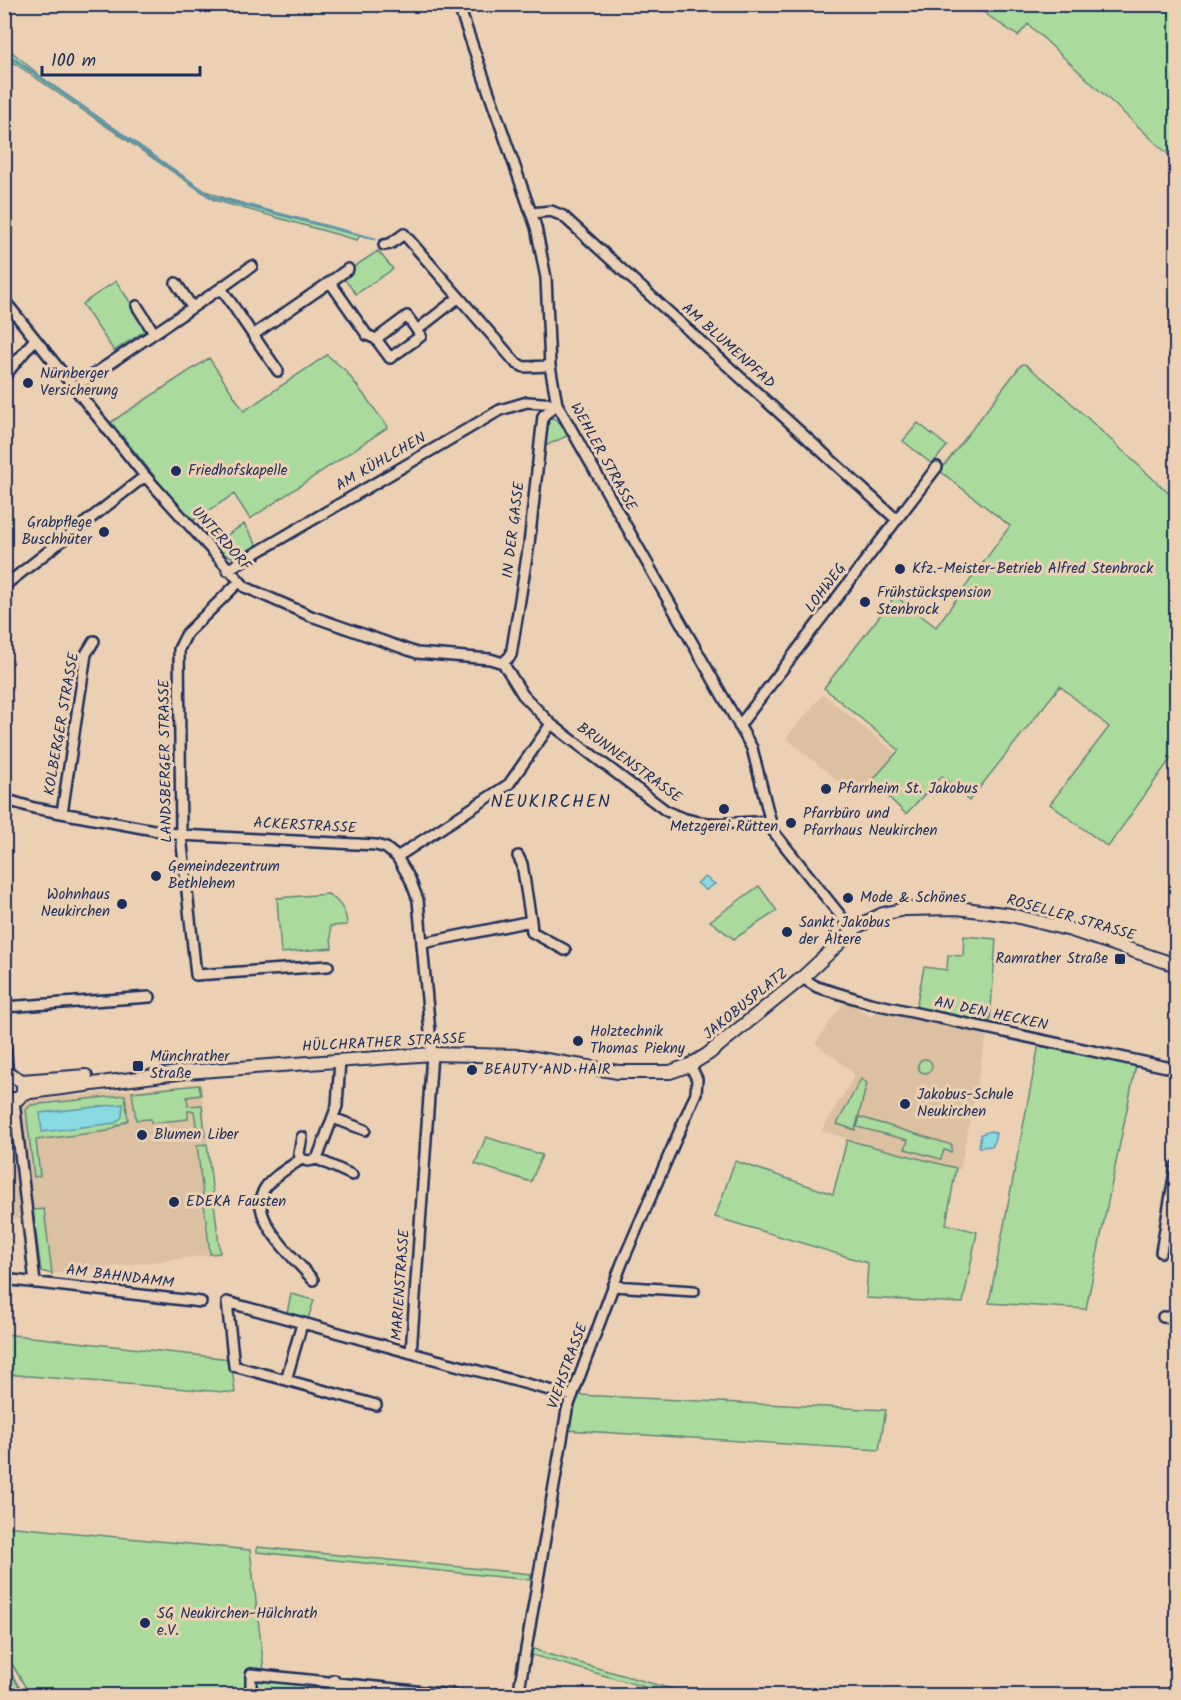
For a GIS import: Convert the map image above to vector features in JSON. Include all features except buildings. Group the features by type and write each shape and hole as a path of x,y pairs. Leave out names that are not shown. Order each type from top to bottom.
{"street":[{"name":"WEHLER STRASSE","path":"458,4 532,213 546,278 549,366 557,404 740,726 755,757 769,820"},
{"name":"AM BLUMENPFAD","path":"532,213 554,211 563,216 897,520"},
{"path":"384,245 390,244 404,234 518,364 527,368 549,366"},
{"path":"75,387 252,267"},
{"path":"253,334 348,269"},
{"path":"330,282 367,334 376,339 390,358 421,336 407,316 376,339"},
{"path":"176,283 192,307"},
{"path":"221,288 278,372"},
{"path":"417,330 458,298"},
{"name":"UNTERDORF","path":"4,300 145,476 239,582 291,608 417,653 490,659 502,663"},
{"path":"136,306 154,333"},
{"path":"4,377 35,339"},
{"name":"AM KÜHLCHEN","path":"227,570 500,410 528,402 557,404"},
{"name":"IN DER GASSE","path":"502,663 511,655 528,555 543,416 557,404"},
{"name":"LOHWEG","path":"740,726 938,467"},
{"path":"4,586 145,476"},
{"name":"LANDSBERGER STRASSE","path":"239,582 187,633 180,645 181,835 196,975 328,966"},
{"name":"KOLBERGER STRASSE","path":"62,813 86,654 94,641"},
{"name":"BRUNNENSTRASSE","path":"502,663 523,695 551,724 657,805 680,818 703,823 769,820"},
{"path":"397,857 512,781 551,724"},
{"name":"ACKERSTRASSE","path":"4,799 62,813 181,835 376,845 386,848 397,857"},
{"path":"769,820 776,834 803,870 852,930"},
{"path":"518,856 522,864 532,932 565,950"},
{"name":"MARIENSTRASSE","path":"397,857 418,897 432,1054 411,1353 572,1396"},
{"name":"ROSELLER STRASSE","path":"852,930 876,917 899,910 976,910 1048,924 1176,965"},
{"path":"423,943 531,921"},
{"name":"JAKOBUSPLATZ","path":"690,1065 708,1054 802,978 852,930"},
{"name":"AN DEN HECKEN","path":"802,978 818,987 870,1004 1176,1069"},
{"path":"4,1007 150,997"},
{"path":"4,1030 6,1077"},
{"name":"HÜLCHRATHER STRASSE","path":"6,1077 16,1093 159,1071 186,1072 432,1054 536,1058 630,1073 664,1073 690,1065"},
{"path":"317,1159 337,1106 340,1060"},
{"name":"VIEHSTRASSE","path":"518,1695 563,1426 613,1286 696,1093 697,1079 690,1065"},
{"path":"16,1093 35,1283"},
{"path":"333,1118 364,1130"},
{"path":"301,1159 299,1153 302,1137"},
{"path":"313,1280 265,1224 260,1209 261,1199 267,1185 301,1159 317,1159 352,1175"},
{"path":"1161,1252 1176,1166"},
{"name":"AM BAHNDAMM","path":"4,1279 201,1302"},
{"path":"613,1286 694,1290"},
{"path":"376,1405 234,1366 227,1302 411,1353"},
{"path":"1163,1317 1176,1318"},
{"path":"286,1380 302,1324"},
{"path":"251,1688 251,1674 334,1680 463,1695"},
{"path":"332,1695 334,1680"}],"shaded area":[{"path":"823,694 896,754 858,798 786,738"},
{"name":"Jakobus-Schule Neukirchen","path":"846,1000 871,1017 877,1009 987,1034 960,1170 821,1131 854,1077 853,1072 815,1043"},
{"path":"201,1083 220,1254 52,1274 45,1215 5,1220 4,1103"}],"green space":[{"path":"973,5 1176,5 1176,153 1172,158 1028,24 1018,36"},
{"path":"11,51 45,80 205,191 360,235 357,240 214,200 7,58 5,55"},
{"path":"378,251 393,269 356,294 341,275"},
{"path":"116,281 148,329 114,351 82,304"},
{"path":"327,355 346,371 388,427 250,519 234,494 191,522 111,422 209,358 244,411"},
{"path":"1025,364 1056,389 1176,500 1176,751 1108,847 1050,804 1109,727 1060,686 969,801 942,776 906,814 872,781 899,750 824,688 895,596 936,627 1010,526 940,471 1021,365"},
{"path":"553,418 561,424 567,436 541,448 546,420"},
{"path":"918,423 947,446 932,464 903,441"},
{"path":"244,524 257,545 239,556 230,557 213,544"},
{"path":"759,886 777,911 734,939 710,921"},
{"path":"328,894 342,907 347,925 330,926 332,948 281,953 277,898"},
{"path":"964,936 996,939 990,1022 916,1007 924,967 947,970 948,955 963,956"},
{"path":"1039,1044 1136,1065 1086,1309 989,1303"},
{"path":"925,1059 930,1061 932,1066 930,1071 925,1073 920,1071 918,1066 920,1061"},
{"path":"861,1079 867,1083 855,1130 837,1124"},
{"path":"199,1085 201,1095 187,1097 188,1106 202,1105 205,1136 198,1137 194,1111 188,1111 188,1119 151,1123 151,1119 136,1120 132,1092"},
{"path":"125,1095 128,1120 108,1131 36,1140 40,1176 34,1177 26,1110 31,1105"},
{"path":"860,1117 952,1145 951,1152 944,1150 941,1159 905,1149 908,1140 857,1127"},
{"path":"486,1137 542,1155 531,1182 475,1164"},
{"path":"847,1140 956,1168 946,1224 977,1232 963,1303 866,1298 868,1263 715,1217 735,1161 833,1194"},
{"path":"207,1144 220,1253 210,1254 197,1145"},
{"path":"44,1209 52,1274 41,1271 33,1210"},
{"path":"291,1294 314,1300 308,1319 287,1313"},
{"path":"4,1334 231,1359 235,1393 5,1374"},
{"path":"578,1395 886,1410 879,1450 567,1430"},
{"name":"SG Neukirchen-Hülchrath e.V.","path":"5,1526 250,1550 264,1670 495,1695 30,1695 5,1652"},
{"path":"257,1547 531,1574 530,1580 257,1552"},
{"path":"532,1648 693,1695 673,1695 532,1655"},
{"path":"4,1662 24,1695 5,1695"}],"water":[{"path":"705,877 715,884 706,890 697,883"},
{"path":"123,1104 122,1117 115,1123 42,1132 40,1113"},
{"path":"991,1131 996,1133 993,1146 979,1147 981,1134"}],"waterway":[{"path":"5,53 212,197 375,239"}],"place":[{"name":"Nürnberger Versicherung","path":"28,383"},
{"name":"Friedhofskapelle","path":"176,471"},
{"name":"Grabpflege Buschhüter","path":"104,532"},
{"name":"Kfz.-Meister-Betrieb Alfred Stenbrock","path":"900,569"},
{"name":"Frühstückspension Stenbrock","path":"865,602"},
{"name":"Pfarrheim St. Jakobus","path":"826,789"},
{"name":"Metzgerei Rütten","path":"724,809"},
{"name":"Pfarrbüro und Pfarrhaus Neukirchen","path":"791,823"},
{"name":"Gemeindezentrum Bethlehem","path":"156,876"},
{"name":"Mode & Schönes","path":"848,898"},
{"name":"Wohnhaus Neukirchen","path":"122,904"},
{"name":"Sankt Jakobus der Ältere","path":"787,932"},
{"name":"Ramrather Straße","path":"1120,959"},
{"name":"Holztechnik Thomas Piekny","path":"578,1041"},
{"name":"Münchrather Straße","path":"138,1066"},
{"name":"BEAUTY AND HAIR","path":"472,1070"},
{"name":"Jakobus-Schule Neukirchen","path":"905,1104"},
{"name":"Blumen Liber","path":"142,1135"},
{"name":"EDEKA Fausten","path":"174,1202"},
{"name":"SG Neukirchen-Hülchrath e.V.","path":"145,1623"}],"district":[{"name":"NEUKIRCHEN","path":"551,802"}]}
